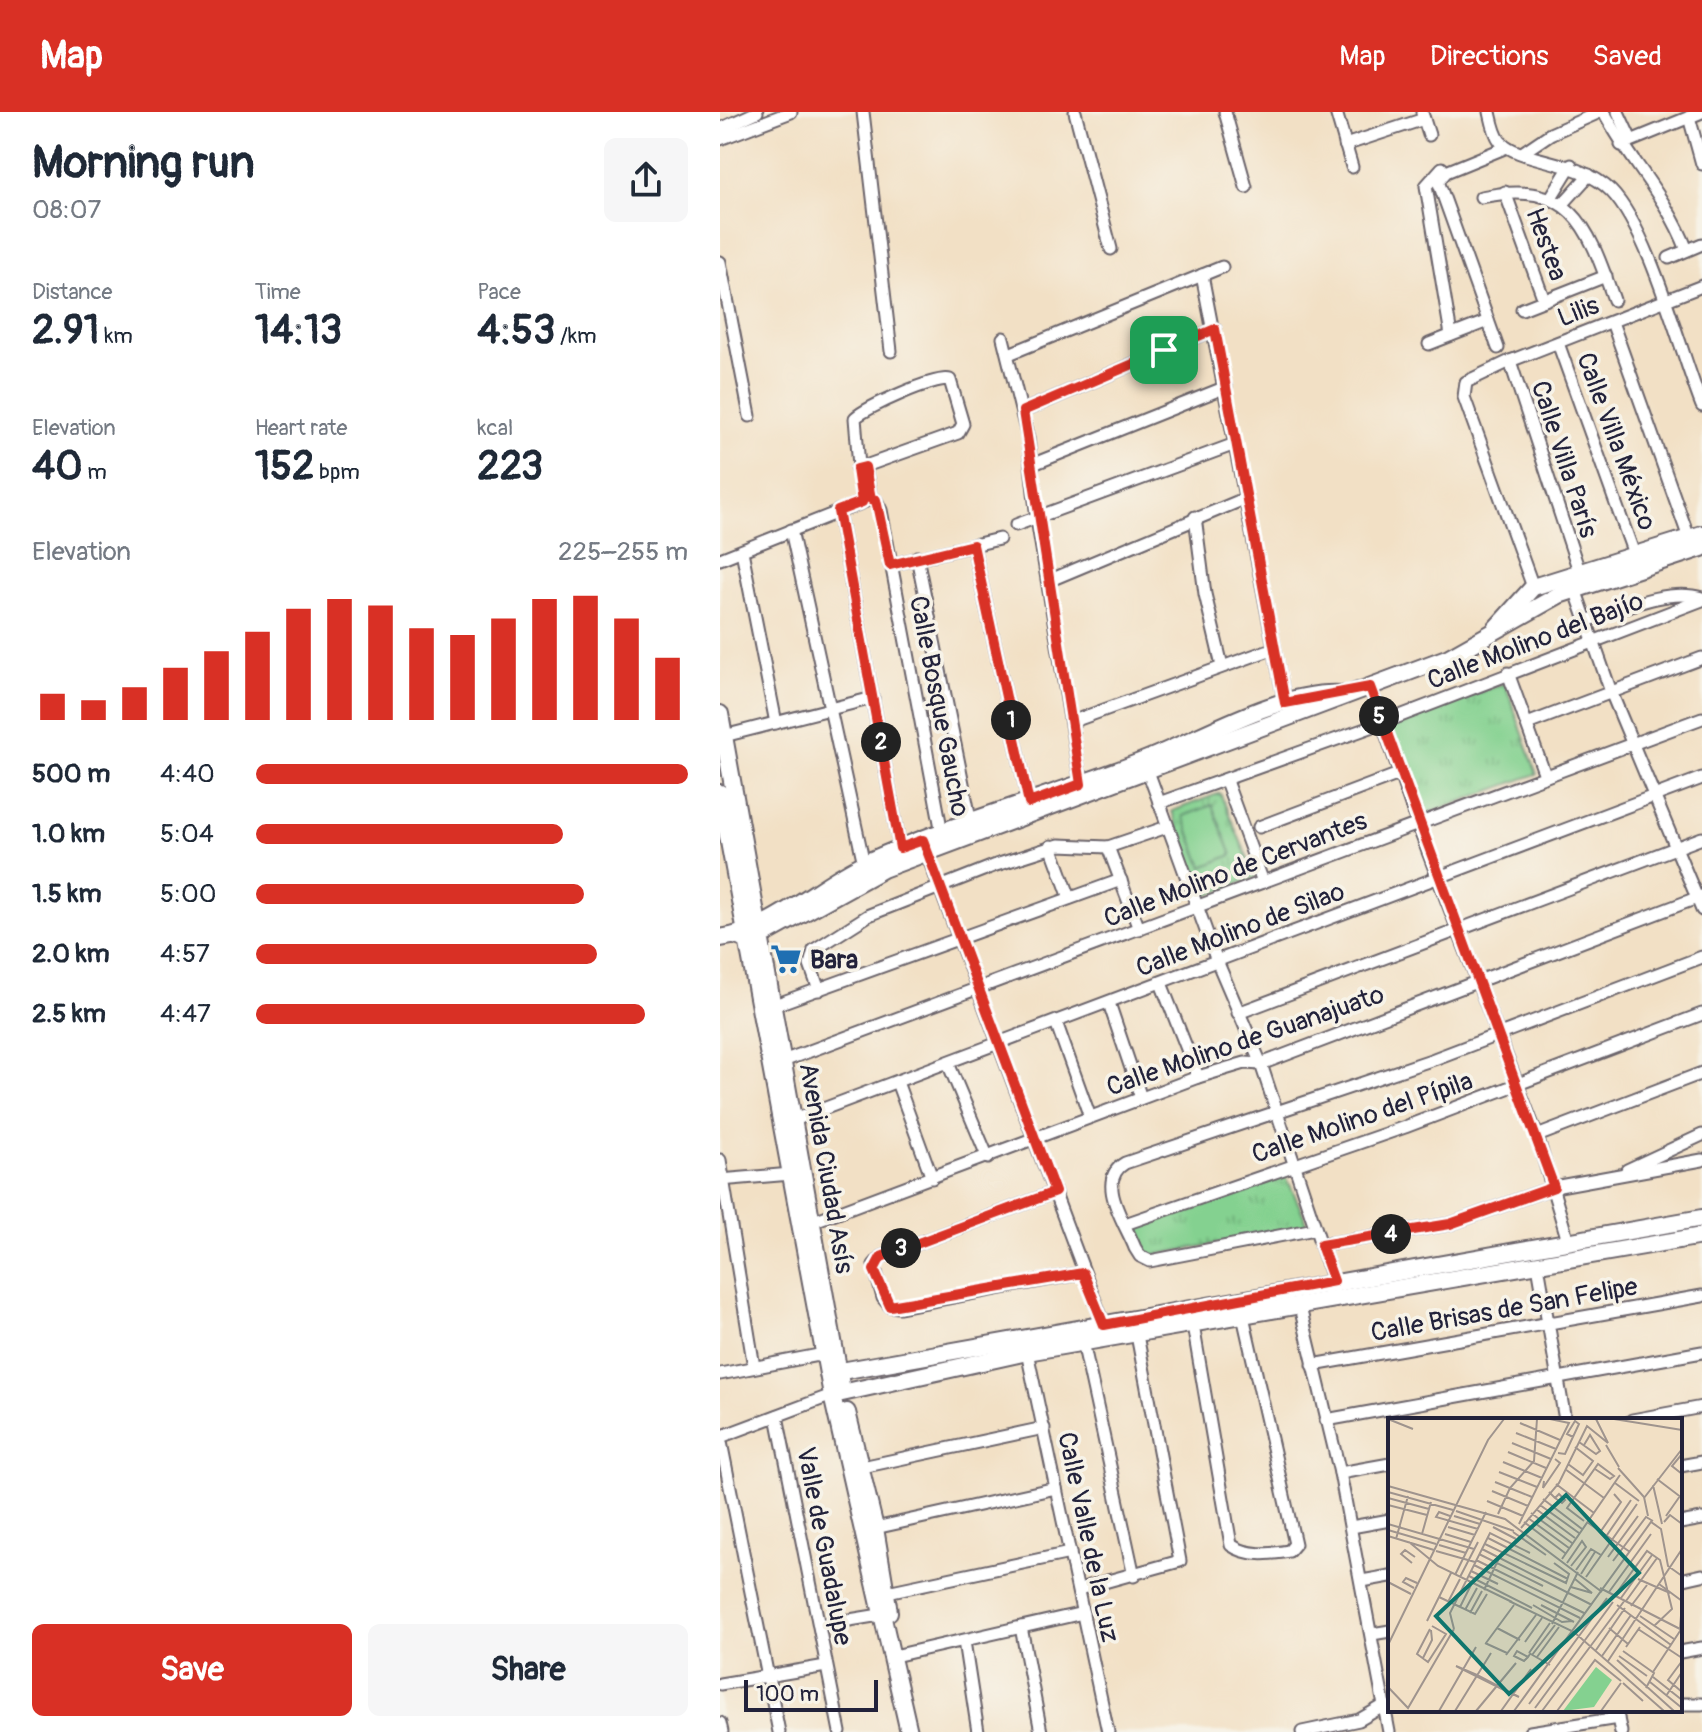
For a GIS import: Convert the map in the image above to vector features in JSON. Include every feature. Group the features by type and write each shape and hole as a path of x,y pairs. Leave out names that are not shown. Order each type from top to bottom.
{"street":[{"path":"720,129 757,112"},
{"path":"720,139 791,112"},
{"path":"863,112 891,351"},
{"path":"1075,112 1111,249"},
{"path":"1225,112 1246,187"},
{"path":"1336,112 1352,167"},
{"path":"1490,112 1505,145 1522,153 1571,165 1589,175 1621,203 1664,301 1702,406"},
{"path":"1522,153 1550,134 1602,112 1665,201 1687,250"},
{"path":"1618,112 1626,143"},
{"path":"1626,143 1702,112"},
{"path":"1345,145 1422,115 1429,135"},
{"path":"1689,117 1702,164"},
{"path":"1542,158 1550,134"},
{"path":"1451,335 1426,184 1445,170 1505,145"},
{"name":"Hestea","path":"1550,199 1571,165"},
{"path":"1445,170 1438,183 1446,210 1498,348"},
{"name":"Hestea","path":"1562,205 1589,175"},
{"path":"1481,197 1505,192"},
{"name":"Hestea","path":"1505,192 1550,199 1562,205 1590,234 1606,276 1544,300 1505,192"},
{"path":"1430,213 1446,210"},
{"path":"1669,258 1702,244"},
{"path":"720,262 750,416"},
{"path":"1009,354 1222,267"},
{"path":"1202,275 1215,329 1272,649 1285,703"},
{"path":"1606,276 1614,300"},
{"name":"Lilis","path":"1533,587 1464,397 1464,387 1470,378 1510,361 1702,286"},
{"path":"1522,309 1544,300"},
{"path":"1429,344 1488,321"},
{"path":"1612,322 1698,540"},
{"path":"1023,411 1215,329"},
{"path":"1003,338 1023,411 1037,519 1081,784"},
{"name":"Calle Villa México","path":"1558,343 1634,554"},
{"name":"Calle Villa París","path":"1510,361 1579,571"},
{"name":"Calle Bosque Gaucho","path":"861,468 958,433 963,424 950,380 935,380 857,415 854,424 866,501 876,500 881,510 942,833"},
{"path":"1031,465 1226,387"},
{"path":"1016,525 1235,444"},
{"path":"1048,581 1244,499"},
{"path":"720,559 866,501"},
{"path":"838,511 900,848"},
{"path":"1195,517 1205,594 1222,666"},
{"path":"791,530 864,864"},
{"path":"890,565 999,539"},
{"path":"1490,635 1533,587 1634,554 1698,540"},
{"path":"744,934 856,883 925,847 1449,657 1575,589 1698,540"},
{"path":"973,545 1029,803"},
{"path":"742,551 776,723"},
{"path":"917,557 971,823"},
{"path":"1575,589 1611,692 1700,901"},
{"path":"1586,621 1668,596 1690,594 1702,599"},
{"name":"Calle Molino del Bajío","path":"1159,803 1382,723 1702,599"},
{"path":"1071,722 1272,649"},
{"path":"1527,724 1702,658"},
{"path":"1508,673 1545,775"},
{"path":"1370,687 1417,823 1519,1084 1554,1187 1568,1241"},
{"path":"744,934 864,864 900,848 925,847 942,833 1081,784 1146,767 1285,703 1324,693 1345,694"},
{"path":"724,736 873,698"},
{"name":"Avenida Ciudad Asís","path":"720,714 744,934 791,1174 807,1223 837,1393 909,1732"},
{"name":"Calle Molino de Cervantes","path":"783,1061 1702,718"},
{"path":"1146,767 1217,961 1261,1064 1338,1299"},
{"path":"1259,827 1399,774"},
{"name":"Calle Molino de Silao","path":"794,1120 1702,778"},
{"path":"1226,781 1263,882"},
{"path":"720,793 744,934"},
{"path":"819,990 810,965 817,946 869,915 938,886 1051,846 1108,847 1167,827"},
{"path":"1238,1013 1702,838"},
{"path":"1051,846 1070,898"},
{"path":"925,847 1106,1331"},
{"path":"1108,847 1139,929"},
{"path":"772,1006 1121,880"},
{"name":"Calle Molino de Guanajuato","path":"807,1223 988,1158 1198,1077 1245,1063 1261,1064 1700,901"},
{"name":"Avenida Ciudad Asís","path":"744,934 772,1006 794,1120 824,1354 833,1373"},
{"path":"1315,1229 1150,1261 1140,1256 1110,1186 1118,1167 1254,1119 1279,1114 1702,957"},
{"path":"1161,983 1198,1077"},
{"path":"1109,1003 1141,1098"},
{"name":"Calle Molino del Pípila","path":"1125,1224 1295,1166 1702,1014"},
{"path":"1056,1022 1090,1117"},
{"path":"948,1063 988,1158"},
{"path":"1537,1136 1702,1073"},
{"path":"897,1082 932,1178"},
{"path":"1620,1174 1702,1135"},
{"path":"720,1160 754,1367"},
{"path":"1321,1245 1450,1224 1554,1187 1702,1160"},
{"path":"722,1180 791,1174"},
{"path":"1055,1192 881,1257 874,1265 883,1298 890,1306 899,1307 1083,1273"},
{"path":"833,1373 1106,1331 1334,1281 1702,1218"},
{"path":"779,1732 720,1437 837,1393 1083,1342 1106,1331 1137,1335 1702,1236"},
{"path":"1538,1265 1565,1418"},
{"name":"Calle Brisas de San Felipe","path":"1313,1365 1702,1296"},
{"path":"1300,1307 1340,1473 1389,1732"},
{"path":"1193,1325 1231,1545 1239,1551 1289,1551 1295,1544 1243,1316"},
{"path":"1079,1589 1180,1561 1137,1335"},
{"path":"1083,1342 1134,1576"},
{"name":"Calle Valle de la Luz","path":"1027,1352 1108,1732"},
{"path":"1326,1420 1702,1352"},
{"path":"720,1374 824,1354"},
{"name":"Avenida Ciudad Asís","path":"837,1393 862,1467 887,1592 886,1619"},
{"path":"1643,1418 1702,1407"},
{"name":"Valle de Guadalupe","path":"777,1416 840,1732"},
{"path":"862,1467 1044,1428"},
{"path":"1682,1466 1702,1462"},
{"path":"1340,1473 1388,1464"},
{"path":"875,1528 1056,1488"},
{"path":"1682,1523 1702,1519"},
{"path":"1351,1527 1388,1520"},
{"path":"887,1592 1070,1553"},
{"path":"1682,1580 1702,1575"},
{"path":"1362,1581 1388,1576"},
{"path":"894,1656 1083,1613"},
{"path":"819,1625 886,1619"},
{"path":"1021,1627 1041,1732"},
{"path":"1372,1634 1388,1631"},
{"path":"964,1641 978,1732"},
{"path":"1682,1652 1702,1648"},
{"path":"720,1684 826,1666"},
{"path":"1302,1732 1359,1720 1385,1705"},
{"path":"1530,1732 1617,1714 1621,1732"},
{"path":"720,1723 722,1732"}],"green space":[{"path":"1505,683 1537,774 1418,817 1385,726"},
{"path":"1220,793 1256,877 1200,899 1172,811"},
{"path":"1212,805 1232,855 1203,867 1183,816"},
{"path":"1286,1176 1309,1227 1143,1257 1133,1226"}],"place":[{"name":"Bara","path":"786,959"}],"route":[{"path":"1215,329 1272,649 1285,703 1324,693 1345,694 1370,687 1417,823 1519,1084 1554,1187 1450,1224 1321,1245 1334,1281 1174,1313 1104,1325 1083,1273 893,1307 885,1302 874,1270 876,1261 881,1257 1055,1192 923,840 900,848 838,511 862,502 857,469 865,467 871,499 879,502 890,565 973,545 1029,803 1081,784 1037,519 1023,411 1164,350 1215,329"}]}
